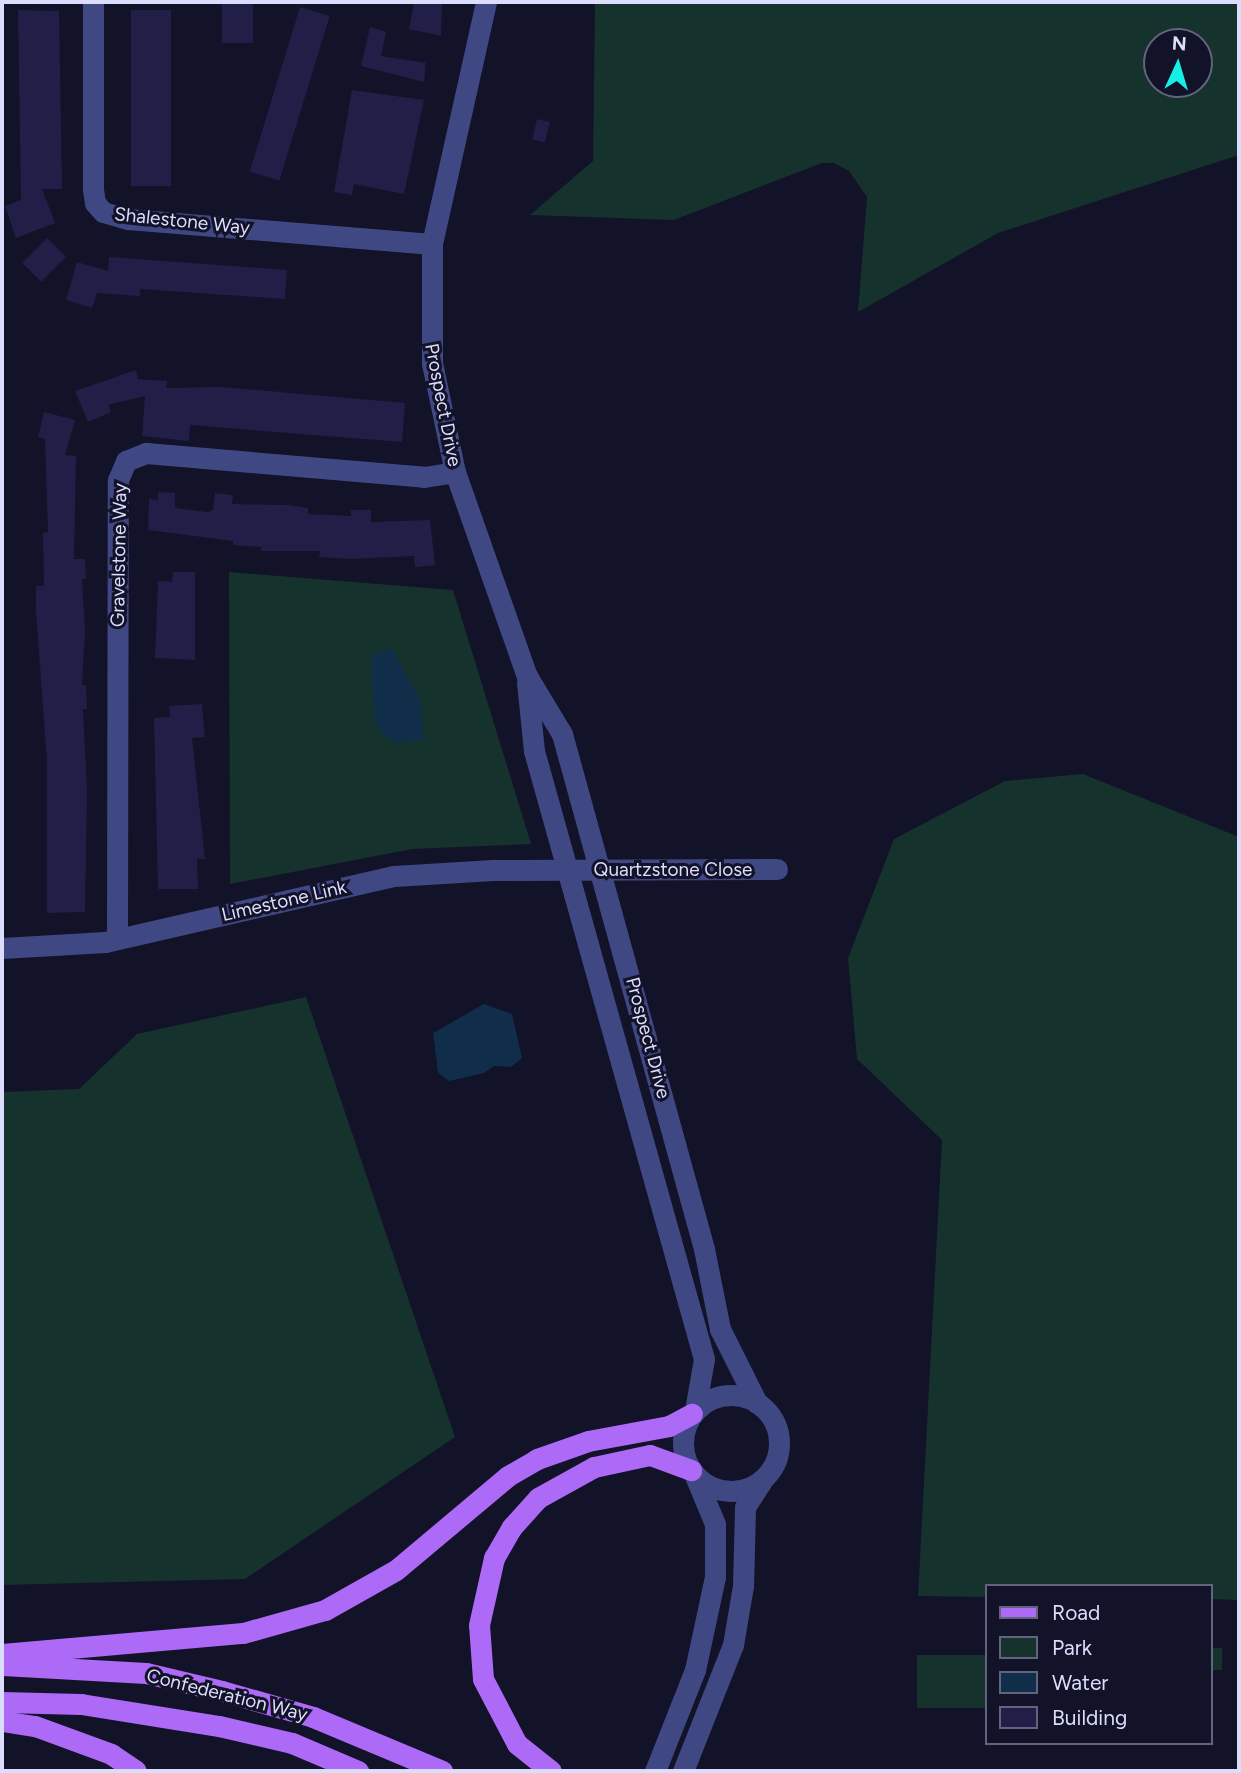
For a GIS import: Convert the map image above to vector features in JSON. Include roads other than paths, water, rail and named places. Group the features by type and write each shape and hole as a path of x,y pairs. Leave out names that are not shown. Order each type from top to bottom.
{"main road":[{"path":"2,1654 243,1633 326,1610 396,1570 508,1476 537,1459 588,1441 669,1426 694,1412"},
{"path":"551,1771 517,1744 483,1679 479,1625 495,1558 512,1527 538,1498 594,1467 650,1455 693,1473"},
{"name":"Confederation Way","path":"2,1665 146,1673 222,1691 313,1717 442,1771"},
{"name":"Confederation Way","path":"2,1702 81,1704 219,1726 292,1744 358,1771"},
{"path":"2,1721 35,1726 111,1754 136,1771"}],"street":[{"name":"Shalestone Way","path":"93,2 93,189 95,202 103,212 128,219 432,244"},
{"name":"Prospect Drive","path":"486,2 432,244 432,363 455,472 527,676 562,734 602,871 704,1249 720,1329 757,1403"},
{"name":"Gravelstone Way","path":"117,940 118,480 126,461 146,453 424,477 455,472"},
{"name":"Prospect Drive","path":"527,676 534,751 704,1359 694,1412"},
{"name":"Quartzstone Close","path":"568,870 777,869"},
{"name":"Limestone Link","path":"2,948 117,940 394,876 568,870"},
{"path":"655,1771 695,1670 715,1577 715,1524 693,1473 683,1436 694,1412 719,1396 734,1394 757,1403 770,1415 780,1442 778,1456 745,1507 743,1586 733,1645 682,1771"},
{"path":"693,1473 720,1490 735,1492 762,1481"}],"water":[{"path":"392,648 421,703 424,740 395,743 380,731 374,715 371,655"},
{"path":"484,1004 512,1014 522,1058 511,1067 494,1066 484,1073 449,1081 438,1073 433,1033"}]}
